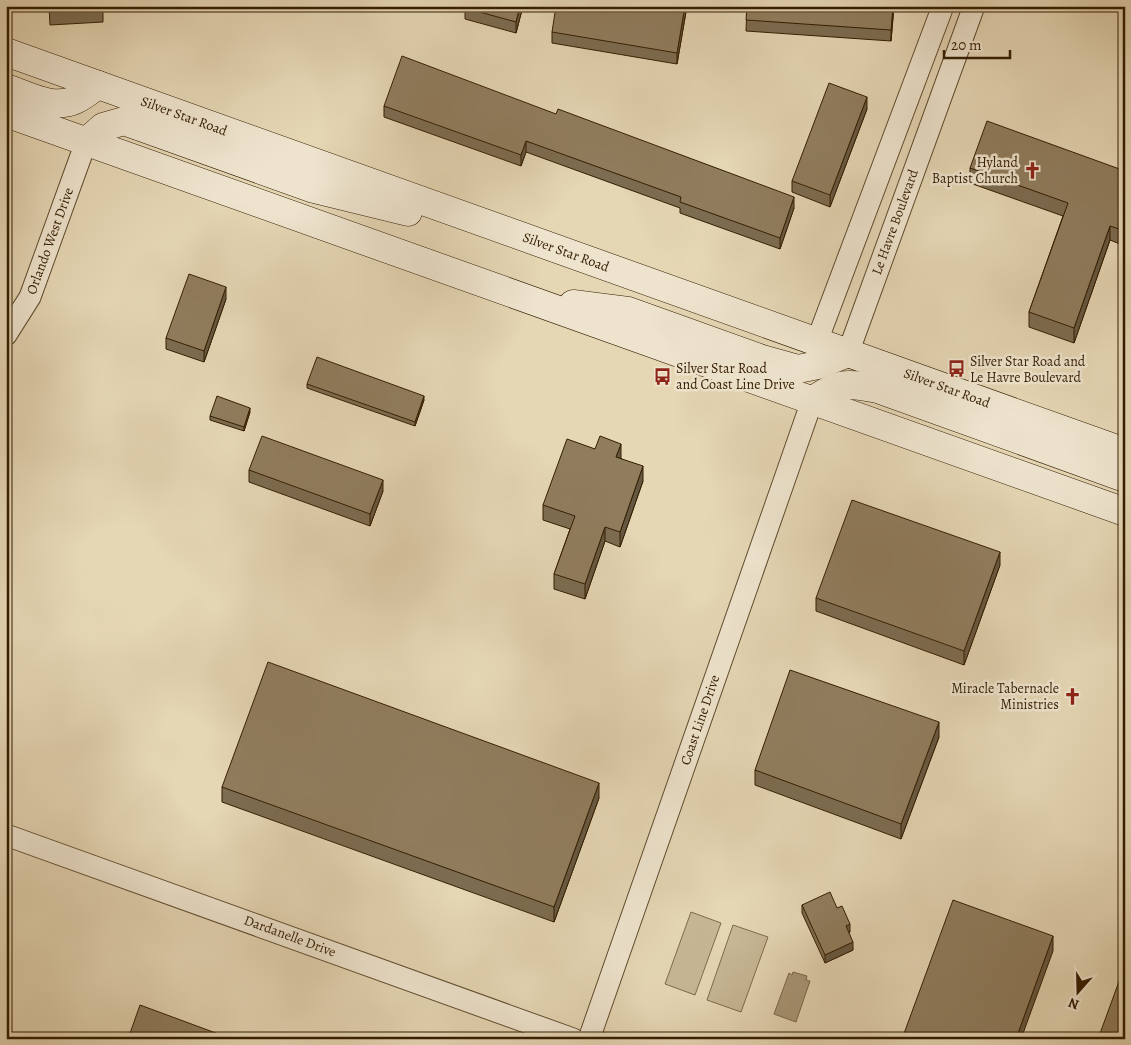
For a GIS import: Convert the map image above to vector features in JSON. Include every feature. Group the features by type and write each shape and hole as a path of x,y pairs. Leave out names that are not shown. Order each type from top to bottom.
{"main road":[{"name":"Silver Star Road","path":"6,52 1125,452"},
{"path":"6,88 60,105 75,100 98,85"},
{"path":"6,113 1125,512"},
{"path":"86,142 103,126 124,121 314,189 548,246"},
{"path":"520,297 628,311 762,359 798,369 818,365 848,353"},
{"path":"812,401 830,388 850,384 878,390 1125,478"}],"street":[{"path":"817,341 943,6"},
{"name":"Le Havre Boulevard","path":"848,353 974,6"},
{"name":"Orlando West Drive","path":"6,335 30,297 86,142"},
{"name":"Coast Line Drive","path":"589,1039 812,401"},
{"name":"Dardanelle Drive","path":"6,835 573,1039"}],"shaded area":[{"path":"691,912 721,923 695,995 665,984"},
{"path":"733,925 768,937 741,1012 707,1000"},
{"path":"793,972 807,976 806,980 810,981 796,1022 774,1014 789,973 792,975"}],"building":[{"path":"49,6 103,6 103,7 50,10"},
{"path":"465,6 520,6 516,22 465,8"},
{"path":"556,6 685,6 677,53 552,32"},
{"path":"747,6 893,6 891,30 746,20"},
{"path":"402,56 556,114 558,109 794,197 780,238 680,202 681,197 526,141 521,155 384,106"},
{"path":"829,83 867,97 830,195 792,181"},
{"path":"987,121 1125,171 1125,187 1119,203 1125,205 1125,231 1110,226 1074,328 1029,312 1068,203 970,168"},
{"path":"189,274 226,287 204,351 166,338"},
{"path":"317,357 424,396 415,422 307,384"},
{"path":"217,396 250,408 244,427 210,416"},
{"path":"262,436 383,480 370,514 249,470"},
{"path":"600,436 621,444 616,457 643,466 620,532 605,527 585,584 554,574 575,516 543,505 567,439 595,449"},
{"path":"852,500 1000,552 964,651 816,598"},
{"path":"268,662 599,783 554,907 222,787"},
{"path":"790,670 939,722 901,824 755,770"},
{"path":"830,892 837,908 842,906 850,924 846,926 853,942 825,955 802,905"},
{"path":"953,900 1053,936 1016,1039 902,1039"},
{"path":"1125,965 1125,1039 1098,1039"},
{"path":"140,1005 232,1039 128,1039"}],"place":[{"name":"Hyland Baptist Church","path":"1032,170"},
{"name":"Silver Star Road and Le Havre Boulevard","path":"956,369"},
{"name":"Silver Star Road and Coast Line Drive","path":"662,376"},
{"name":"Miracle Tabernacle Ministries","path":"1073,696"}]}
